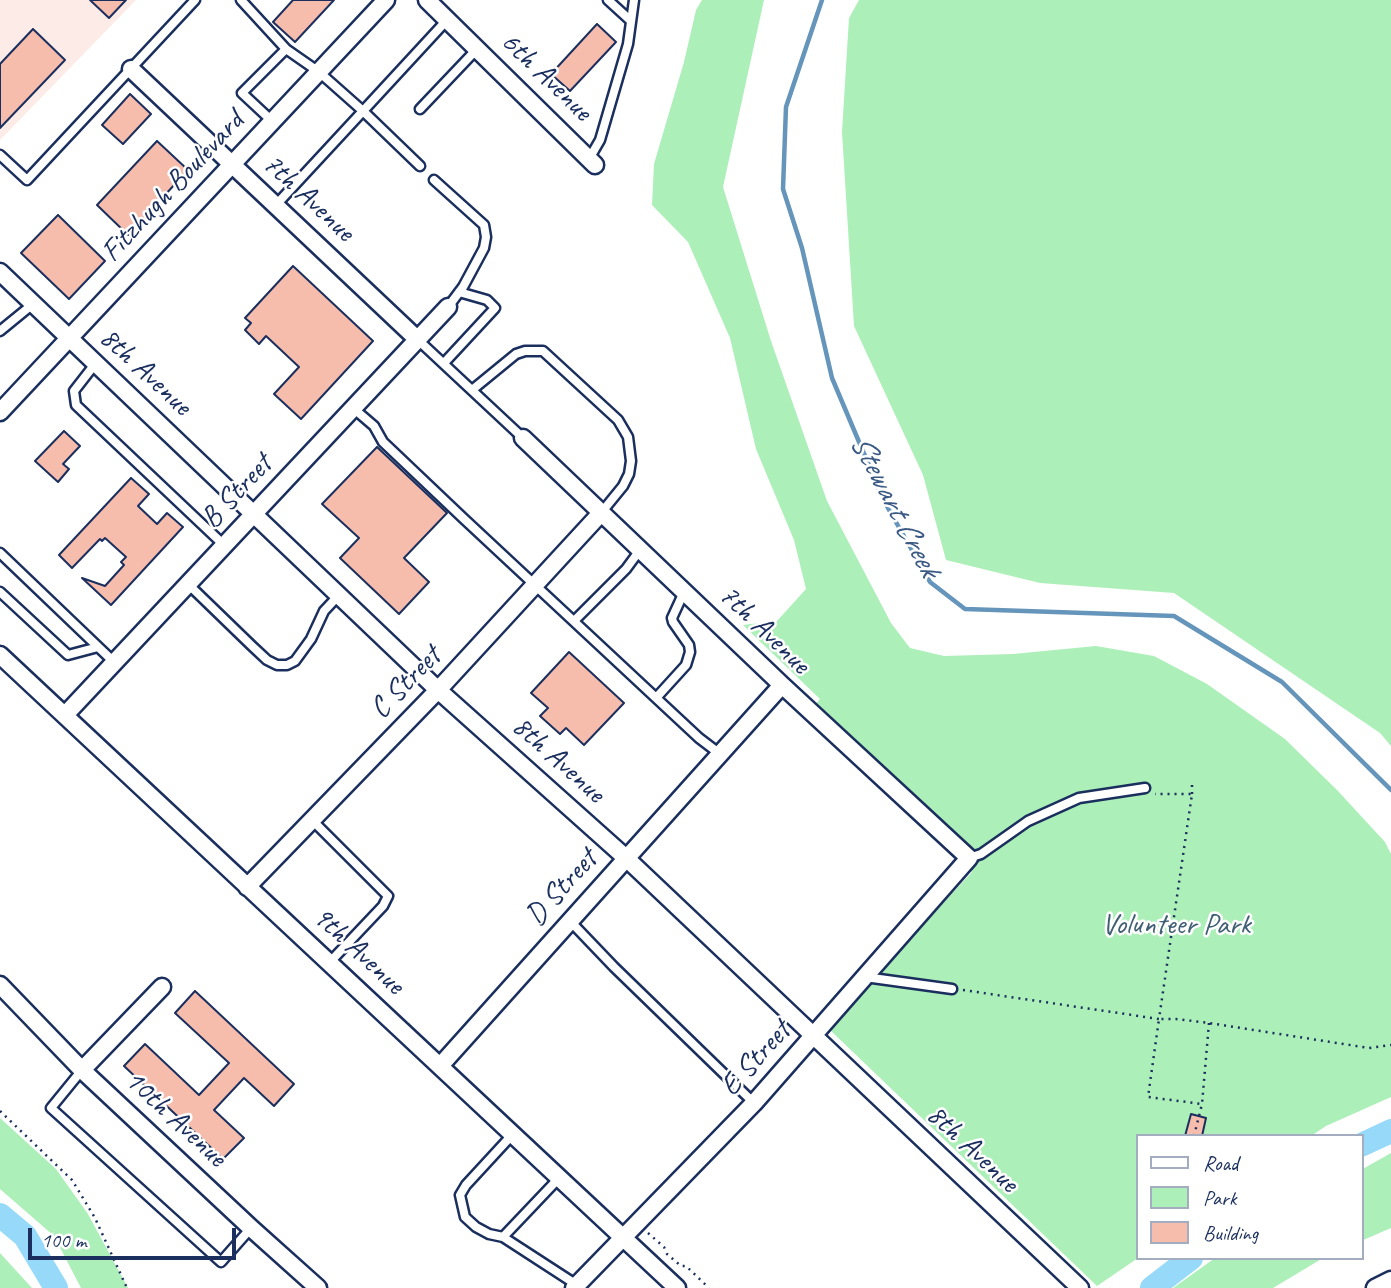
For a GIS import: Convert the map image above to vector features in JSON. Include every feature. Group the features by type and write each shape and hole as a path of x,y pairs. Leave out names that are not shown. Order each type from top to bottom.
{"street":[{"name":"Fitzhugh Boulevard","path":"0,412 386,0"},
{"name":"6th Avenue","path":"427,0 592,162"},
{"name":"7th Avenue","path":"131,69 417,339"},
{"name":"8th Avenue","path":"0,272 438,690 626,858 1080,1288"},
{"name":"B Street","path":"65,715 448,307"},
{"name":"7th Avenue","path":"523,438 782,685 969,858"},
{"name":"C Street","path":"247,887 438,690 601,513"},
{"name":"9th Avenue","path":"0,655 677,1288"},
{"name":"D Street","path":"440,1066 782,685"},
{"name":"E Street","path":"576,1287 754,1103 969,858"},
{"name":"10th Avenue","path":"0,985 82,1070 318,1288"},
{"path":"82,1070 162,987"},
{"path":"1375,1288 1391,1280"}],"lane":[{"path":"0,155 27,180 195,0"},
{"path":"241,0 286,49 319,72 420,166"},
{"path":"608,0 631,21"},
{"path":"592,162 628,44 634,0"},
{"path":"275,206 447,19"},
{"path":"419,109 477,48"},
{"path":"272,121 242,93 286,49"},
{"path":"435,180 484,225 486,237 484,248 448,307"},
{"path":"444,363 495,308 487,300 459,292"},
{"path":"0,331 33,304"},
{"path":"417,339 523,438"},
{"path":"472,390 516,354 533,350 543,351 551,356 624,428 628,438 632,461 623,486 601,513"},
{"path":"95,363 74,391 76,405 225,546"},
{"path":"353,408 374,426 383,442 699,738 720,754"},
{"path":"574,621 626,569 639,550"},
{"path":"0,553 115,663"},
{"path":"189,585 267,660 277,665 295,661 311,639 324,611 339,595"},
{"path":"0,592 68,655 98,647"},
{"path":"656,698 687,665 690,645 672,618 684,592"},
{"path":"969,858 981,854 1028,821 1079,798 1145,791"},
{"path":"312,820 388,896 383,906 330,962"},
{"path":"570,921 754,1103"},
{"path":"865,977 952,989"},
{"path":"82,1070 51,1108 221,1262 251,1228"},
{"path":"513,1134 460,1195 465,1217 489,1234 503,1237 576,1287"},
{"path":"503,1237 559,1177"}],"path":[{"path":"1192,783 1148,1097 1202,1104"},
{"path":"1145,791 1192,794"},
{"path":"952,989 1159,1019 1209,1023 1369,1048 1391,1045"},
{"path":"1194,1134 1202,1104 1209,1023"},
{"path":"0,1111 72,1180 95,1218 127,1288"},
{"path":"636,1223 664,1247 667,1254 681,1266 686,1266 709,1288"}],"shaded area":[{"path":"0,0 136,0 0,140"}],"green space":[{"name":"Volunteer Park","path":"702,0 764,0 723,187 771,341 827,501 891,623 910,648 944,656 1013,654 1096,646 1154,656 1207,684 1285,739 1385,842 1391,854 1391,1097 1314,1134 1136,1134 1136,1259 1097,1286 830,1030 839,1015 972,872 949,846 807,714 820,699 743,625 777,621 806,589 794,540 756,449 730,338 688,242 652,205 654,164 684,62 696,10"},
{"path":"859,0 1391,0 1391,746 1380,733 1174,593 1040,583 946,560 923,475 854,326 842,132 849,18"},
{"path":"0,1118 56,1169 88,1214 128,1288 81,1288 54,1236 0,1189"},
{"path":"1391,1153 1391,1228 1363,1240 1363,1169"},
{"path":"0,1253 32,1288 0,1288"},
{"path":"1212,1260 1320,1260 1273,1288 1173,1288"}],"building":[{"path":"90,0 126,0 109,18"},
{"path":"293,0 334,0 295,42 273,22"},
{"path":"597,24 616,42 570,91 551,74"},
{"path":"33,29 65,60 0,128 0,64"},
{"path":"130,94 151,114 123,144 102,125"},
{"path":"157,141 188,170 128,235 97,205"},
{"path":"58,215 105,261 69,299 21,253"},
{"path":"293,266 373,341 301,419 274,394 299,367 266,336 259,344 245,330 251,323 245,318"},
{"path":"64,431 80,446 63,464 69,469 58,482 35,461"},
{"path":"377,447 447,513 404,558 429,582 399,614 340,558 359,538 322,504"},
{"path":"131,478 149,494 138,506 157,524 167,513 183,527 111,605 82,578 105,586 124,565 121,562 126,557 105,538 102,541 100,539 72,568 59,555"},
{"path":"569,652 624,703 584,745 566,728 560,734 540,716 548,708 531,693"},
{"path":"195,991 294,1084 274,1106 244,1078 214,1110 244,1138 223,1159 124,1066 145,1044 199,1095 229,1063 175,1013"},
{"path":"1191,1114 1206,1118 1202,1134 1186,1134"}],"waterway":[{"name":"Stewart Creek","path":"822,0 786,107 783,189 802,248 832,378 884,501 930,582 965,609 1174,616 1282,682 1391,790"},
{"name":"Stewart Creek","path":"1363,1144 1391,1131"},
{"name":"Stewart Creek","path":"0,1215 25,1236 56,1288"},
{"name":"Stewart Creek","path":"1152,1288 1188,1260"}]}
